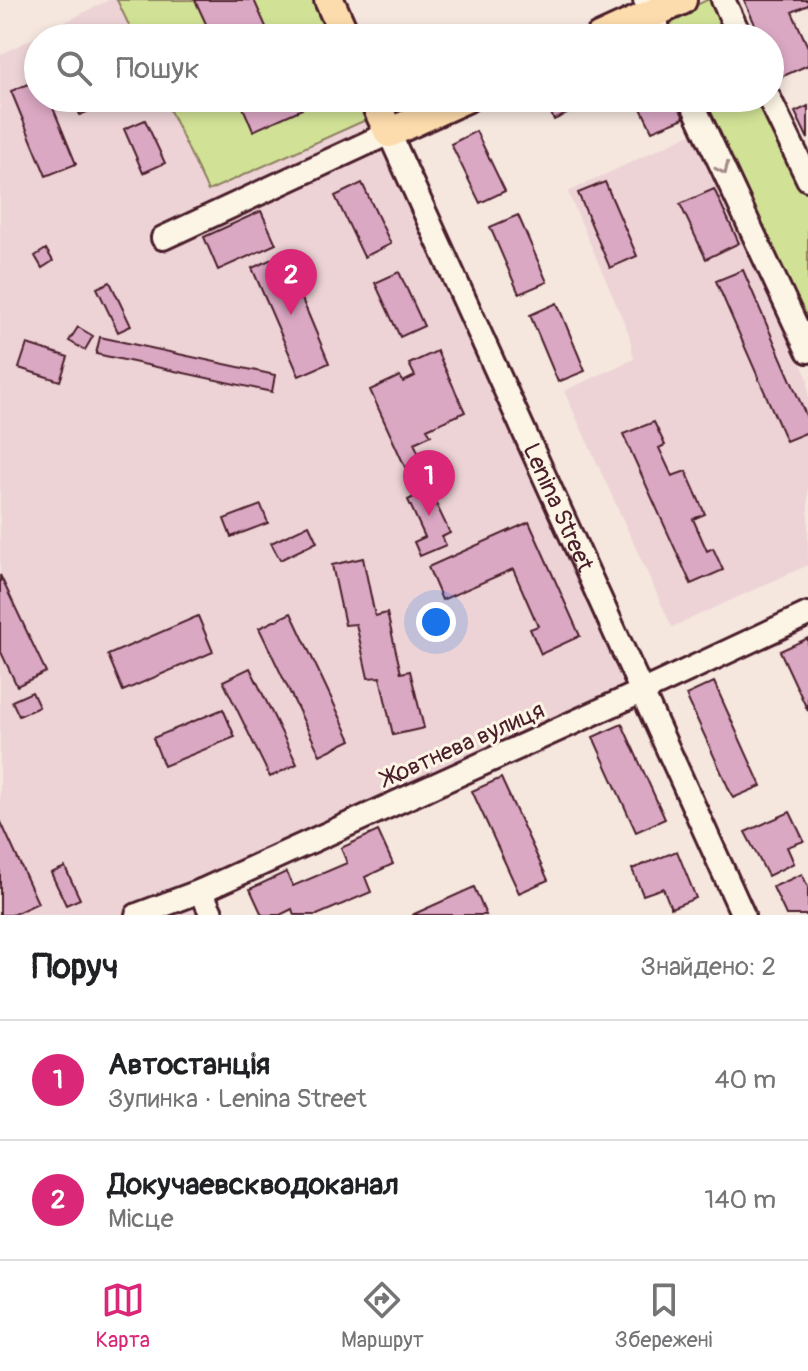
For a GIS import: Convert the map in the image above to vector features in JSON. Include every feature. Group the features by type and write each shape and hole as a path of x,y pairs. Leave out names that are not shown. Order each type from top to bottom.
{"main road":[{"path":"329,0 340,24"},
{"path":"653,17 682,0"},
{"name":"Lenina Street","path":"379,112 389,133"},
{"path":"389,133 435,112"}],"street":[{"path":"723,0 734,24"},
{"path":"697,112 808,351"},
{"path":"776,112 808,179"},
{"path":"163,238 389,133"},
{"name":"Lenina Street","path":"389,133 743,915"},
{"name":"Жовтнева вулиця","path":"137,915 201,891 808,614"},
{"path":"201,891 212,915"}],"shaded area":[{"path":"109,0 117,0 128,24 61,24"},
{"path":"24,43 24,112 171,112 208,190 368,119 630,697 201,891 212,915 0,915 0,55"},
{"path":"695,132 808,379 808,565 672,627 564,391 634,359 629,334 568,192"}],"green space":[{"path":"117,0 315,0 326,24 128,24"},
{"path":"707,0 722,0 734,24 656,24"},
{"path":"171,112 365,112 368,119 208,191"},
{"path":"697,112 776,112 808,180 808,351"}],"building":[{"path":"195,0 254,0 265,24 206,24"},
{"path":"744,0 808,0 808,5 792,12 808,47 808,65 784,76 784,24 755,24"},
{"path":"24,86 24,112 55,112 76,164 46,176 11,91"},
{"path":"808,106 808,139 795,112"},
{"path":"245,112 295,112 253,131"},
{"path":"550,112 571,112 554,120"},
{"path":"643,112 681,112 684,118 652,131"},
{"path":"145,120 165,163 143,173 124,129"},
{"path":"476,131 505,191 480,203 451,144"},
{"path":"605,182 637,256 610,268 578,193"},
{"path":"362,183 391,244 364,257 335,196"},
{"path":"714,189 739,243 706,259 680,204"},
{"path":"261,211 276,244 218,270 204,237"},
{"path":"518,215 547,282 519,294 490,227"},
{"path":"46,249 53,261 42,268 35,256"},
{"path":"283,254 329,363 299,376 252,268"},
{"path":"743,270 808,420 808,432 786,441 716,281"},
{"path":"399,272 424,326 400,337 375,283"},
{"path":"110,282 131,326 118,332 97,288"},
{"path":"557,303 585,371 558,382 530,315"},
{"path":"78,327 93,336 85,350 69,341"},
{"path":"100,337 275,375 272,392 96,354"},
{"path":"27,344 68,357 60,381 19,368"},
{"path":"437,351 465,412 427,429 431,435 414,443 422,461 405,467 370,390 400,376 403,382 415,376 409,364"},
{"path":"654,422 665,445 659,448 672,476 686,471 705,514 693,519 707,551 713,548 723,570 691,584 623,434"},
{"path":"429,489 450,533 442,537 446,545 420,556 414,542 425,537 408,500"},
{"path":"261,505 268,523 231,537 224,519"},
{"path":"529,522 580,636 541,654 530,629 538,626 513,569 442,600 428,567"},
{"path":"309,525 317,542 280,560 271,543"},
{"path":"363,558 375,616 387,613 401,673 410,671 424,728 393,735 380,677 368,678 356,624 345,625 332,565"},
{"path":"0,575 46,672 17,686 0,650"},
{"path":"291,613 351,740 320,755 259,628"},
{"path":"198,616 213,652 123,691 108,655"},
{"path":"808,638 808,711 780,651"},
{"path":"250,668 297,764 270,777 223,681"},
{"path":"714,682 761,786 733,798 686,695"},
{"path":"32,692 39,707 19,716 12,701"},
{"path":"223,709 235,737 164,766 153,738"},
{"path":"622,724 665,819 636,832 593,737"},
{"path":"501,778 548,880 519,893 472,791"},
{"path":"790,812 804,841 787,847 794,863 768,876 745,832"},
{"path":"0,820 38,903 12,915 0,915"},
{"path":"378,831 393,864 365,877 371,892 317,915 294,915 292,909 280,915 262,915 250,889 286,872 293,886 347,863 341,848"},
{"path":"677,851 696,898 671,908 663,888 643,895 632,869"},
{"path":"65,867 80,899 66,905 51,873"},
{"path":"802,874 808,887 808,915 786,915 773,887"},
{"path":"474,887 486,915 412,915"}],"place":[{"name":"Докучаевскводоканал","path":"291,315"},
{"name":"Автостанція","path":"429,516"}]}
